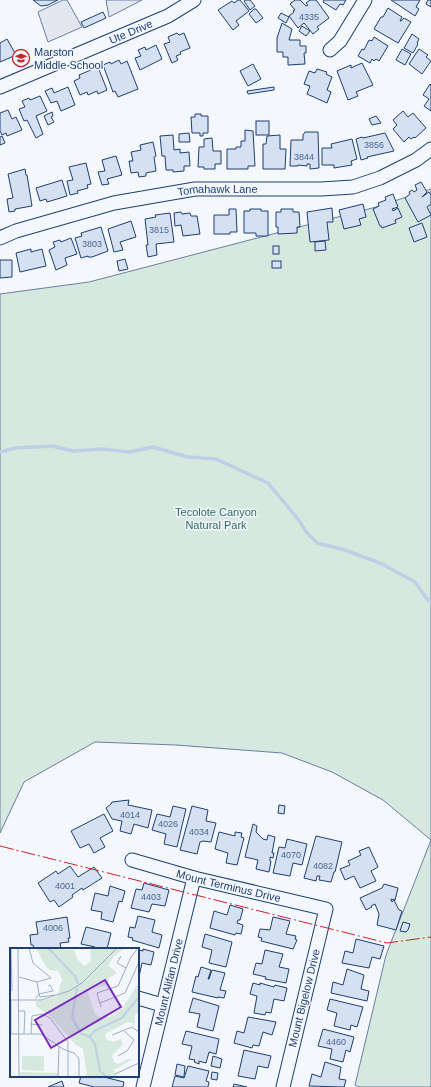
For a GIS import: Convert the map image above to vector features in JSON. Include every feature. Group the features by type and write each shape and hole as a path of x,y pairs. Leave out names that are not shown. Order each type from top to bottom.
{"street":[{"name":"Ute Drive","path":"0,88 168,16 194,0"},
{"path":"330,50 340,41 365,0"},
{"name":"Tomahawk Lane","path":"0,238 16,231 114,203 194,189 320,189 353,187 380,178 416,160 431,149"},
{"name":"Mount Terminus Drive","path":"132,860 194,878 326,910"},
{"name":"Mount Alifan Drive","path":"143,1087 194,878"},
{"name":"Mount Bigelow Drive","path":"283,1087 326,910"},
{"path":"139,998 162,1005"}],"green space":[{"name":"Tecolote Canyon Natural Park","path":"431,189 431,840 383,800 332,772 282,753 176,745 95,742 24,782 0,833 0,294 89,282 376,207"},
{"path":"431,840 431,1087 359,1087 355,1085 386,955"}],"shaded area":[{"path":"63,0 67,0 82,27 48,42 38,12"},
{"path":"106,0 142,0 109,17"}],"building":[{"path":"33,0 58,0 48,5 41,6"},
{"path":"240,0 249,11 236,21 239,25 233,30 218,10 232,1 234,3"},
{"path":"250,0 255,6 250,10 244,1"},
{"path":"295,0 300,0 306,6 308,5 306,3 310,0 316,0 329,18 317,27 319,29 313,34 304,23 298,28 289,16 295,10 290,4"},
{"path":"324,0 346,0 343,5 340,4 336,10 323,2"},
{"path":"391,0 420,0 416,7 419,9 415,16"},
{"path":"428,0 431,0 431,7 426,4"},
{"path":"388,8 402,17 400,21 404,18 411,22 398,43 374,29"},
{"path":"256,9 263,18 256,23 249,14"},
{"path":"103,12 106,18 84,28 81,22"},
{"path":"281,13 289,17 286,23 278,18"},
{"path":"282,23 292,29 289,40 300,40 300,46 306,46 306,53 304,53 305,64 288,65 288,57 283,57 283,52 277,52 277,38"},
{"path":"302,26 310,31 306,36 299,31"},
{"path":"177,33 179,35 184,33 190,48 180,52 181,54 176,56 178,60 172,63 164,44 170,42 168,37"},
{"path":"412,34 419,39 413,53 404,48"},
{"path":"374,37 388,46 379,61 376,59 374,61 372,59 370,63 358,56 362,49 364,50 369,40 372,41"},
{"path":"7,39 16,55 0,62 0,43"},
{"path":"156,45 162,59 140,70 135,58 141,56 138,50 145,47 146,50"},
{"path":"402,49 411,54 405,65 396,60"},
{"path":"419,49 428,55 426,57 431,61 422,74 409,64"},
{"path":"119,60 121,64 127,61 138,89 118,97 115,91 113,92 103,65 110,62 111,64"},
{"path":"362,63 373,85 356,92 358,96 348,100 337,71 351,65 351,68"},
{"path":"253,64 261,79 248,86 240,71"},
{"path":"98,67 107,90 98,94 97,91 88,95 87,92 80,95 74,81 80,78 79,75"},
{"path":"317,69 327,72 326,74 332,77 327,90 331,92 327,103 307,94 310,86 304,84 309,71 315,73"},
{"path":"430,84 431,111 424,106 429,99 423,95"},
{"path":"68,87 75,105 61,111 57,101 51,103 45,91 52,88 54,93"},
{"path":"274,87 274,90 248,94 247,91"},
{"path":"40,96 47,111 36,116 43,134 36,138 27,120 24,121 19,109 25,107 22,101"},
{"path":"8,110 12,119 16,117 22,130 7,136 6,133 2,135 0,131 0,113"},
{"path":"403,111 408,117 413,113 426,128 415,138 414,137 411,139 409,137 404,142 393,129 397,125 393,120"},
{"path":"52,112 53,116 51,117 54,122 48,125 44,116"},
{"path":"195,114 208,116 208,133 203,133 203,136 200,136 200,133 192,133 191,117 195,117"},
{"path":"376,116 381,123 372,125 369,119"},
{"path":"256,121 269,121 269,135 256,135"},
{"path":"245,130 253,131 255,166 248,166 248,169 227,169 227,149 236,149 236,147 241,147 241,141 245,141"},
{"path":"305,132 318,132 319,168 310,169 310,164 307,164 307,166 290,166 291,140 303,140 303,135"},
{"path":"189,133 190,142 179,142 179,134"},
{"path":"385,133 394,151 367,157 368,158 361,160 356,139"},
{"path":"173,135 174,150 180,149 180,153 189,152 190,166 184,166 184,171 173,172 173,170 166,170 165,156 162,156 160,136"},
{"path":"280,135 280,149 286,149 285,169 263,169 263,144 266,144 267,136"},
{"path":"2,136 5,143 0,145 0,137"},
{"path":"212,138 213,151 221,151 221,164 215,164 215,169 204,169 204,167 198,167 199,147 204,147 204,139"},
{"path":"352,139 357,159 351,161 352,165 334,168 334,165 322,165 322,148 332,148 331,144"},
{"path":"153,142 156,156 154,157 156,171 146,173 146,176 139,177 138,172 131,173 129,161 133,161 131,152 141,150 140,145"},
{"path":"116,156 122,175 107,179 109,184 102,185 98,172 105,171 102,160"},
{"path":"86,163 91,184 87,185 88,188 70,195 67,181 73,180 69,167"},
{"path":"25,169 32,206 15,209 15,211 9,212 7,199 13,198 8,174"},
{"path":"62,180 67,196 47,202 46,199 40,201 36,188"},
{"path":"421,182 427,192 422,197 429,192 431,195 431,204 427,207 431,215 418,222 405,198 412,190 414,192 417,190 415,185"},
{"path":"393,194 398,207 392,209 393,211 398,208 402,217 395,220 396,223 382,228 373,209 379,206 378,203 386,200 385,197"},
{"path":"363,204 366,217 359,219 361,225 344,229 339,210"},
{"path":"332,208 333,222 327,222 329,240 310,242 307,212"},
{"path":"229,209 236,209 237,232 230,232 230,234 214,234 214,215 229,215"},
{"path":"250,209 261,209 261,211 268,211 268,236 256,236 256,233 244,233 244,211 250,211"},
{"path":"281,209 293,209 293,212 299,212 300,227 297,227 297,233 278,234 278,227 276,227 276,212 281,212"},
{"path":"181,212 182,214 190,213 191,216 197,216 200,234 183,236 181,225 175,226 174,213"},
{"path":"170,213 174,242 156,244 157,255 148,257 145,219 156,217 155,215"},
{"path":"131,221 136,237 120,242 123,250 114,252 108,229"},
{"path":"422,223 427,237 414,242 409,228"},
{"path":"101,227 108,251 92,257 88,256 81,258 75,238 82,236 81,233"},
{"path":"71,238 77,254 65,258 67,265 56,270 49,250 55,247 53,242 60,240 61,242"},
{"path":"325,241 326,250 315,251 315,242"},
{"path":"273,246 279,246 279,254 273,254"},
{"path":"31,249 31,252 42,249 46,266 20,272 16,253"},
{"path":"125,259 128,269 119,271 117,261"},
{"path":"0,260 12,260 12,277 0,278"},
{"path":"272,261 281,261 281,268 272,268"},
{"path":"129,800 128,805 152,810 148,828 134,824 131,834 120,831 122,821 112,819 106,808 112,802"},
{"path":"279,805 285,806 284,814 278,813"},
{"path":"173,806 186,809 177,847 164,844 166,834 152,830 157,814 170,817"},
{"path":"192,806 208,810 206,821 216,823 211,842 200,842 197,854 180,850"},
{"path":"104,814 113,831 100,838 105,847 94,853 89,844 80,848 71,831"},
{"path":"253,824 257,826 256,832 263,839 267,840 268,835 275,837 272,853 274,853 273,858 270,857 271,861 269,872 256,869 258,860 245,857"},
{"path":"219,832 235,836 235,832 242,833 241,837 244,838 237,865 226,863 228,853 215,849"},
{"path":"316,836 342,842 335,872 331,882 319,880 320,876 317,876 316,881 304,878"},
{"path":"287,839 307,844 302,865 293,863 290,876 273,873 279,847 285,848"},
{"path":"369,847 378,867 371,871 376,881 360,888 354,876 345,880 340,869 350,865 348,861 361,855 359,851"},
{"path":"70,866 78,877 94,867 102,878 83,890 82,888 72,895 73,897 59,907 54,900 50,902 38,883 56,871 58,874"},
{"path":"144,883 169,890 165,906 152,904 149,912 131,908 136,889 142,890"},
{"path":"384,884 398,888 395,900 391,899 392,902 394,900 399,910 402,911 396,930 377,925 379,914 375,904 366,910 360,898 382,888"},
{"path":"110,886 125,891 122,902 119,901 113,922 101,919 102,912 91,910 95,893 108,896"},
{"path":"230,905 243,909 240,920 238,920 237,923 243,925 241,934 236,933 235,935 210,928 214,911 227,915"},
{"path":"138,916 155,920 152,932 162,935 159,948 132,940 133,938 128,937 130,927 135,928"},
{"path":"67,917 70,938 68,938 69,942 60,943 61,948 34,948 33,945 31,945 30,935 38,934 36,922"},
{"path":"273,917 290,921 286,934 296,936 295,939 297,940 293,949 261,941 262,938 258,937 260,929 270,930"},
{"path":"403,922 410,924 406,932 400,931"},
{"path":"86,927 111,933 107,948 95,948 81,944"},
{"path":"205,934 232,942 226,967 209,963 212,950 202,947"},
{"path":"356,939 384,946 380,959 372,957 369,968 342,963 345,951 353,953"},
{"path":"143,949 154,952 151,965 142,963 139,977 139,950 143,951"},
{"path":"265,950 283,954 279,967 289,969 286,983 265,979 266,977 253,974 256,963 262,964"},
{"path":"201,967 211,970 208,979 212,970 225,973 220,990 226,991 224,998 192,992 196,976 198,977"},
{"path":"347,969 364,975 361,989 369,991 367,1001 331,993 333,982 343,985"},
{"path":"253,983 260,985 260,983 274,987 275,985 287,988 284,1001 274,999 271,1013 266,1012 265,1015 254,1013 257,996 250,994"},
{"path":"193,998 219,1006 213,1031 197,1027 200,1014 189,1012"},
{"path":"330,999 363,1007 357,1027 351,1025 350,1030 334,1026 337,1013 327,1010"},
{"path":"248,1017 276,1022 272,1035 263,1032 259,1046 253,1045 252,1048 234,1043 237,1031 244,1033"},
{"path":"323,1029 354,1037 350,1052 346,1050 343,1062 330,1059 332,1049 318,1046"},
{"path":"186,1031 219,1039 216,1054 209,1052 206,1063 199,1061 199,1064 194,1062 195,1060 189,1059 192,1046 182,1044"},
{"path":"244,1050 271,1056 268,1068 258,1066 255,1079 238,1076"},
{"path":"213,1056 222,1059 220,1068 211,1066"},
{"path":"325,1062 341,1067 339,1079 346,1080 344,1087 309,1086 312,1074 321,1077"},
{"path":"177,1064 185,1066 184,1077 175,1075"},
{"path":"188,1066 209,1071 206,1081 209,1082 208,1087 172,1087 175,1076 184,1078"},
{"path":"212,1072 218,1073 217,1080 211,1079"},
{"path":"81,1077 104,1077 124,1082 123,1087 94,1087 79,1083"},
{"path":"62,1081 64,1087 48,1087"},
{"path":"234,1084 247,1087 233,1087"}],"waterway":[{"path":"0,452 15,448 52,446 73,451 102,449 130,452 153,447 188,457 216,459 268,483 298,519 307,533 317,543 345,550 382,564 415,582 427,599 431,602"}],"power":[{"path":"0,846 387,943 431,937"}],"place":[{"name":"Marston Middle School","path":"21,58"}]}
